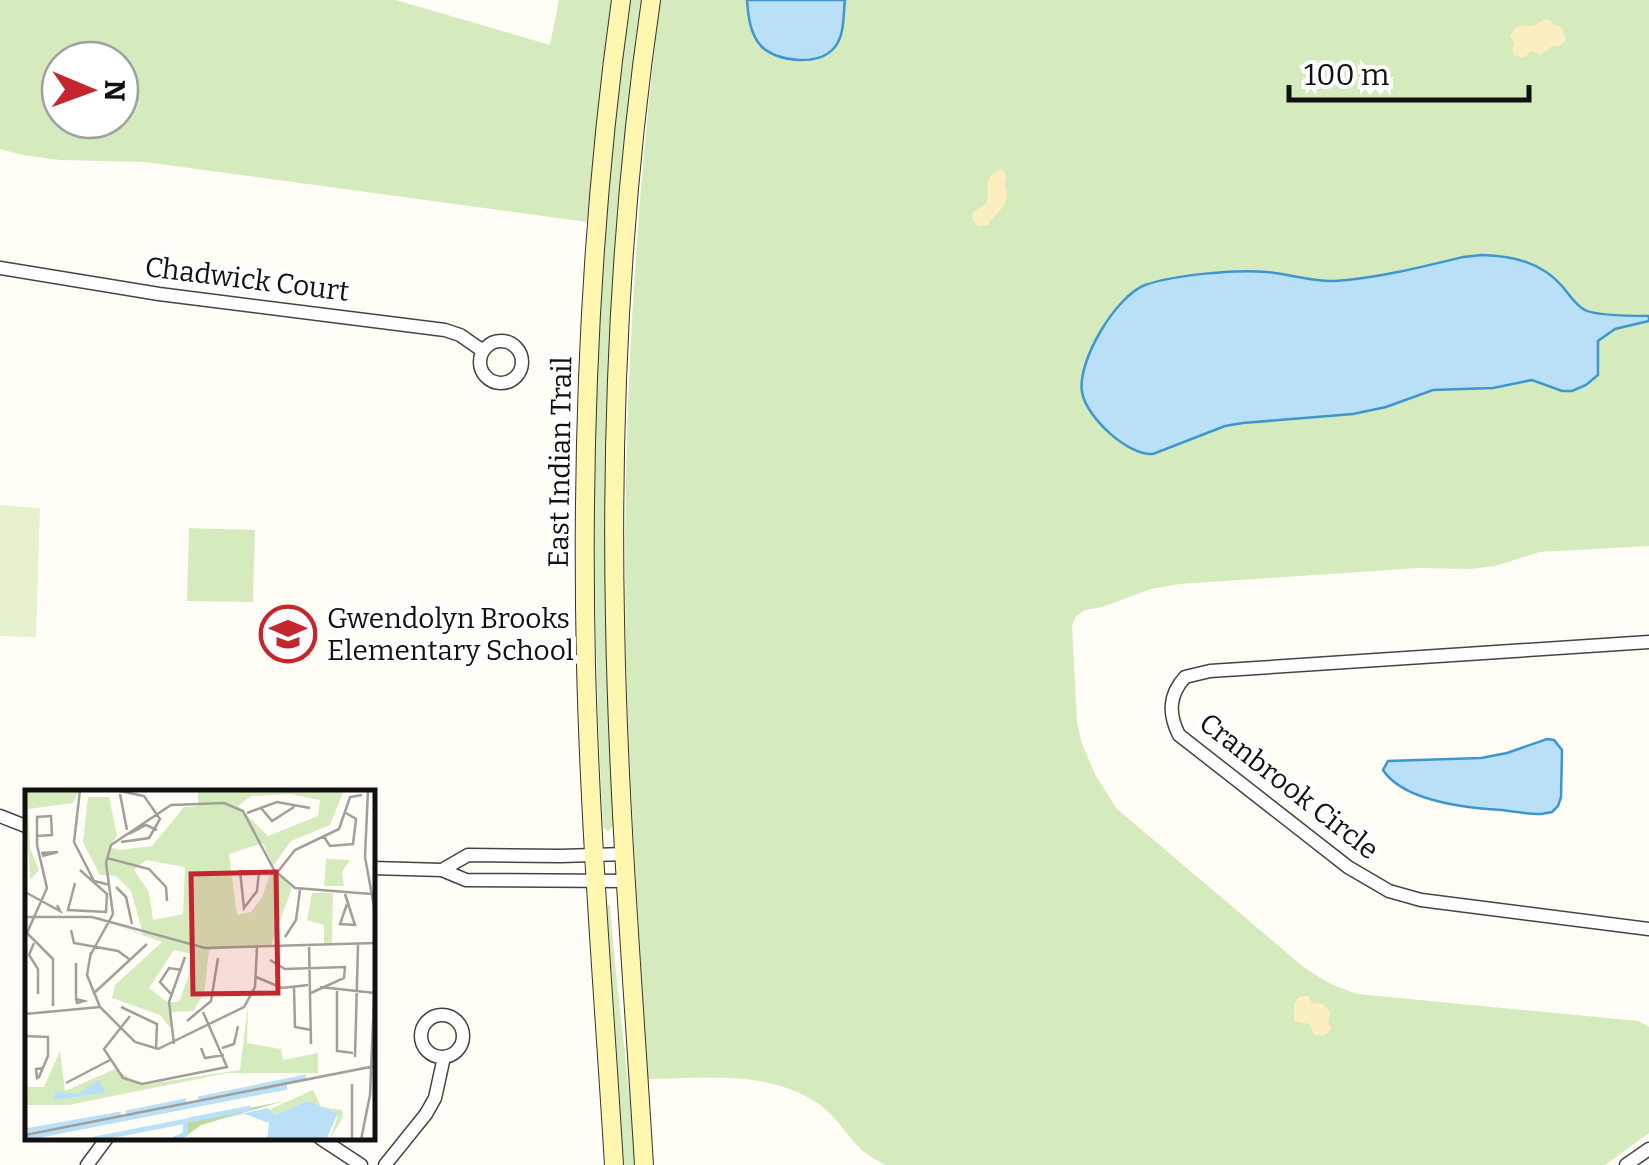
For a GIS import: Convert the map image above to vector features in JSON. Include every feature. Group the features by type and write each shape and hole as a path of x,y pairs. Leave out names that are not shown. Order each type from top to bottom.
{"main road":[{"name":"East Indian Trail","path":"614,1165 586,666 586,442 601,169 621,0"},
{"name":"East Indian Trail","path":"644,1165 620,780 615,622 616,448 626,224 651,0"}],"street":[{"name":"Chadwick Court","path":"0,268 159,294 445,330 483,351"},
{"name":"Cranbrook Circle","path":"1649,642 1210,670 1185,677 1172,698 1171,711 1179,735 1348,867 1390,892 1421,900 1649,929"},
{"path":"0,816 25,827"},
{"path":"442,870 468,855 626,854"},
{"path":"375,868 442,870 466,880 627,881"},
{"path":"385,1165 435,1098 444,1057"},
{"path":"87,1165 105,1140"},
{"path":"323,1140 361,1165"},
{"path":"1629,1164 1649,1149"}],"green space":[{"path":"0,0 396,0 550,45 559,0 611,0 587,222 145,162 23,155 0,149"},
{"path":"631,0 642,0 620,206 608,412 606,619 614,825 608,832 603,827 598,723 596,413 607,206"},
{"path":"660,0 1649,0 1649,546 1540,552 1470,569 1418,568 1180,584 1085,610 1076,616 1072,626 1077,723 1082,744 1116,808 1306,969 1331,984 1357,994 1638,1021 1649,1027 1649,1133 1605,1165 885,1165 865,1153 824,1108 797,1092 735,1078 648,1079 629,736 625,515 636,257"},
{"path":"0,505 40,508 36,637 0,636"},
{"path":"189,528 255,530 253,602 187,601"},
{"path":"610,905 635,1165 624,1165"}],"sand":[{"path":"1546,19 1562,27 1566,40 1541,55 1532,51 1523,58 1514,55 1510,36 1513,31"},
{"path":"1002,169 1007,176 1005,204 988,225 978,226 972,219 973,212 986,204 989,180"},
{"path":"1301,996 1323,1004 1330,1012 1328,1023 1332,1029 1324,1036 1315,1035 1309,1024 1294,1021 1294,1003"}],"water":[{"path":"747,0 845,0 838,42 819,58 777,56 754,36"},
{"path":"1482,255 1536,266 1554,278 1585,310 1649,316 1649,321 1615,329 1598,341 1598,375 1572,391 1532,380 1493,388 1433,390 1353,414 1225,426 1153,454 1121,442 1085,402 1082,379 1092,347 1122,302 1145,285 1239,271 1335,281"},
{"path":"1554,740 1562,750 1561,797 1552,812 1526,813 1437,801 1406,789 1383,770 1388,761 1481,758"}],"place":[{"name":"Gwendolyn Brooks Elementary School","path":"288,634"}]}
